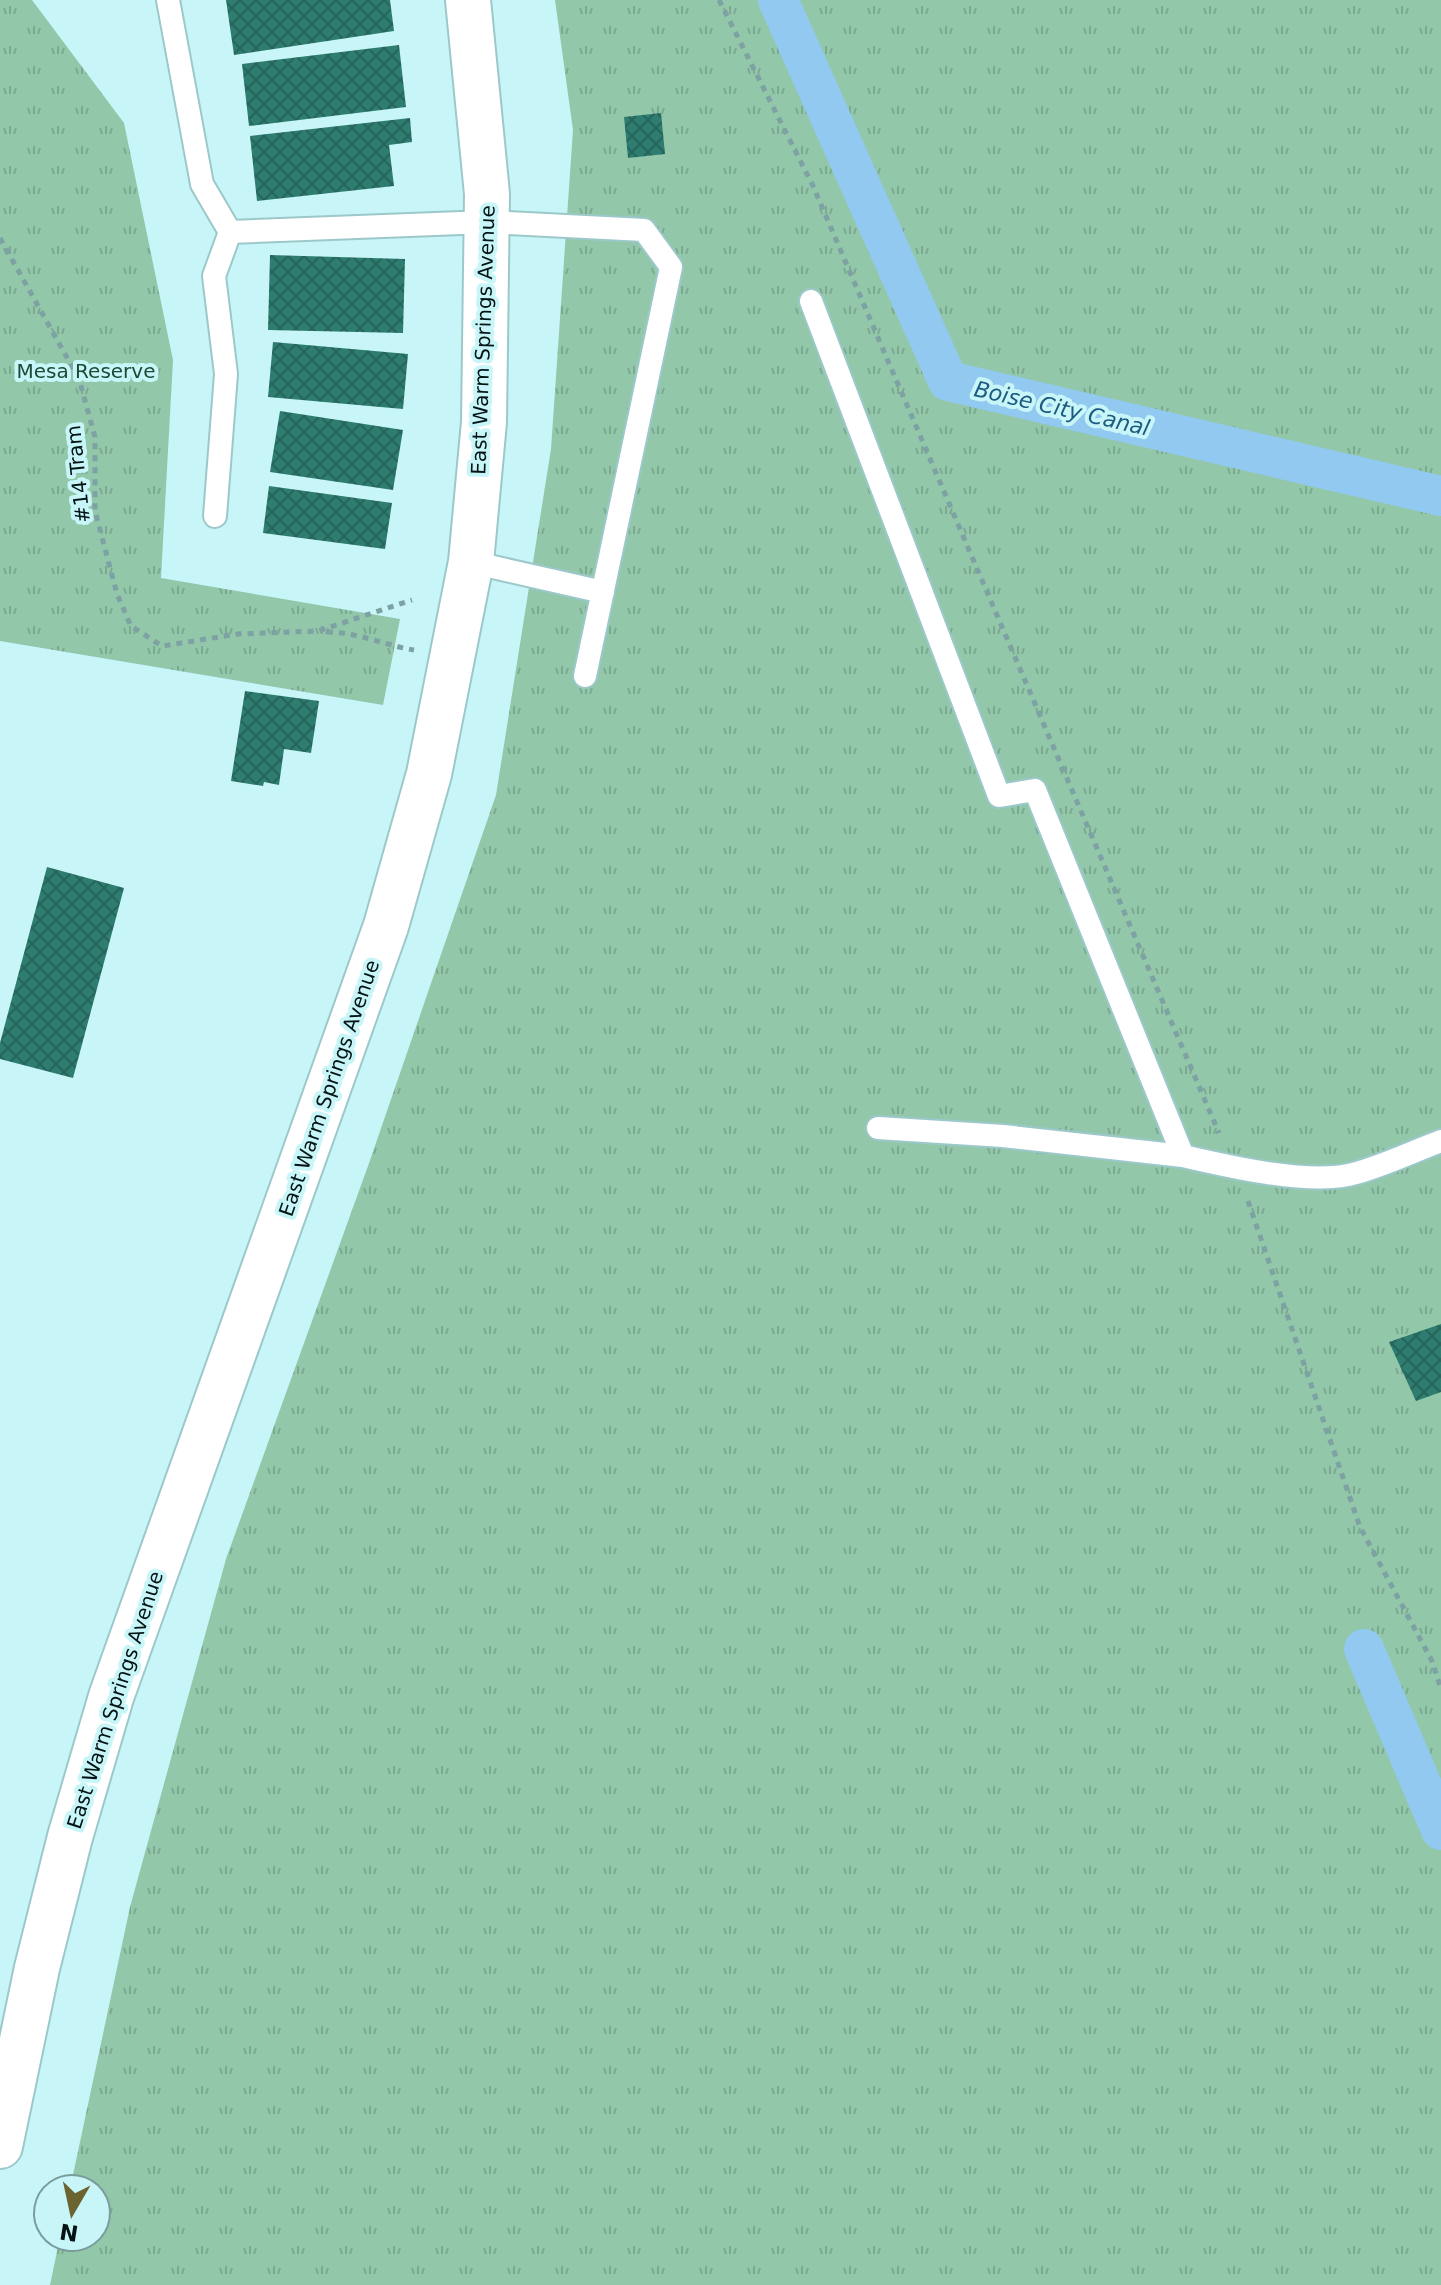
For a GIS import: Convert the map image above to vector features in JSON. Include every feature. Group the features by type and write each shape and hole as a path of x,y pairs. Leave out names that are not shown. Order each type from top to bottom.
{"street":[{"name":"East Warm Springs Avenue","path":"0,2146 37,1968 70,1837 111,1697 386,926 429,774 471,562 484,422 485,152 468,0"}],"lane":[{"path":"168,0 202,184 230,232"},
{"path":"230,232 487,222 644,230 671,267 585,676"},
{"path":"215,516 226,374 214,276 230,232"},
{"path":"811,301 999,796 1035,790 1183,1156"},
{"path":"471,562 603,592"},
{"path":"878,1128 1003,1136 1183,1156 1233,1167 1327,1177 1349,1175 1441,1141"}],"path":[{"name":"#14 Tram","path":"0,238 79,379 95,437 95,511 117,594 131,626 162,646 238,634 347,632 383,645 451,656"},
{"name":"#14 Tram","path":"318,631 412,600"}],"green space":[{"name":"Mesa Reserve","path":"0,0 32,0 124,123 173,360 161,578 400,619 383,705 0,641"},
{"path":"555,0 1441,0 1441,2285 50,2285 57,2253 112,2253 112,2173 73,2173 130,1907 226,1559 368,1166 496,795 551,449 573,130"}],"building":[{"path":"226,0 390,0 394,31 234,55"},
{"path":"399,45 406,107 249,126 242,64"},
{"path":"661,113 665,154 628,158 624,117"},
{"path":"410,118 412,142 389,145 394,186 257,201 250,136"},
{"path":"270,255 405,259 403,333 268,330"},
{"path":"273,342 408,354 403,409 268,397"},
{"path":"280,411 403,430 393,490 270,472"},
{"path":"269,486 392,503 385,549 263,533"},
{"path":"245,691 319,701 311,753 284,749 279,785 231,781"},
{"path":"47,867 124,888 73,1078 0,1059 0,1043"},
{"path":"1441,1324 1441,1392 1416,1401 1389,1342"}],"waterway":[{"name":"Boise City Canal","path":"778,0 948,381 1441,496"},
{"name":"Boise City Canal","path":"1364,1649 1441,1830"}]}
